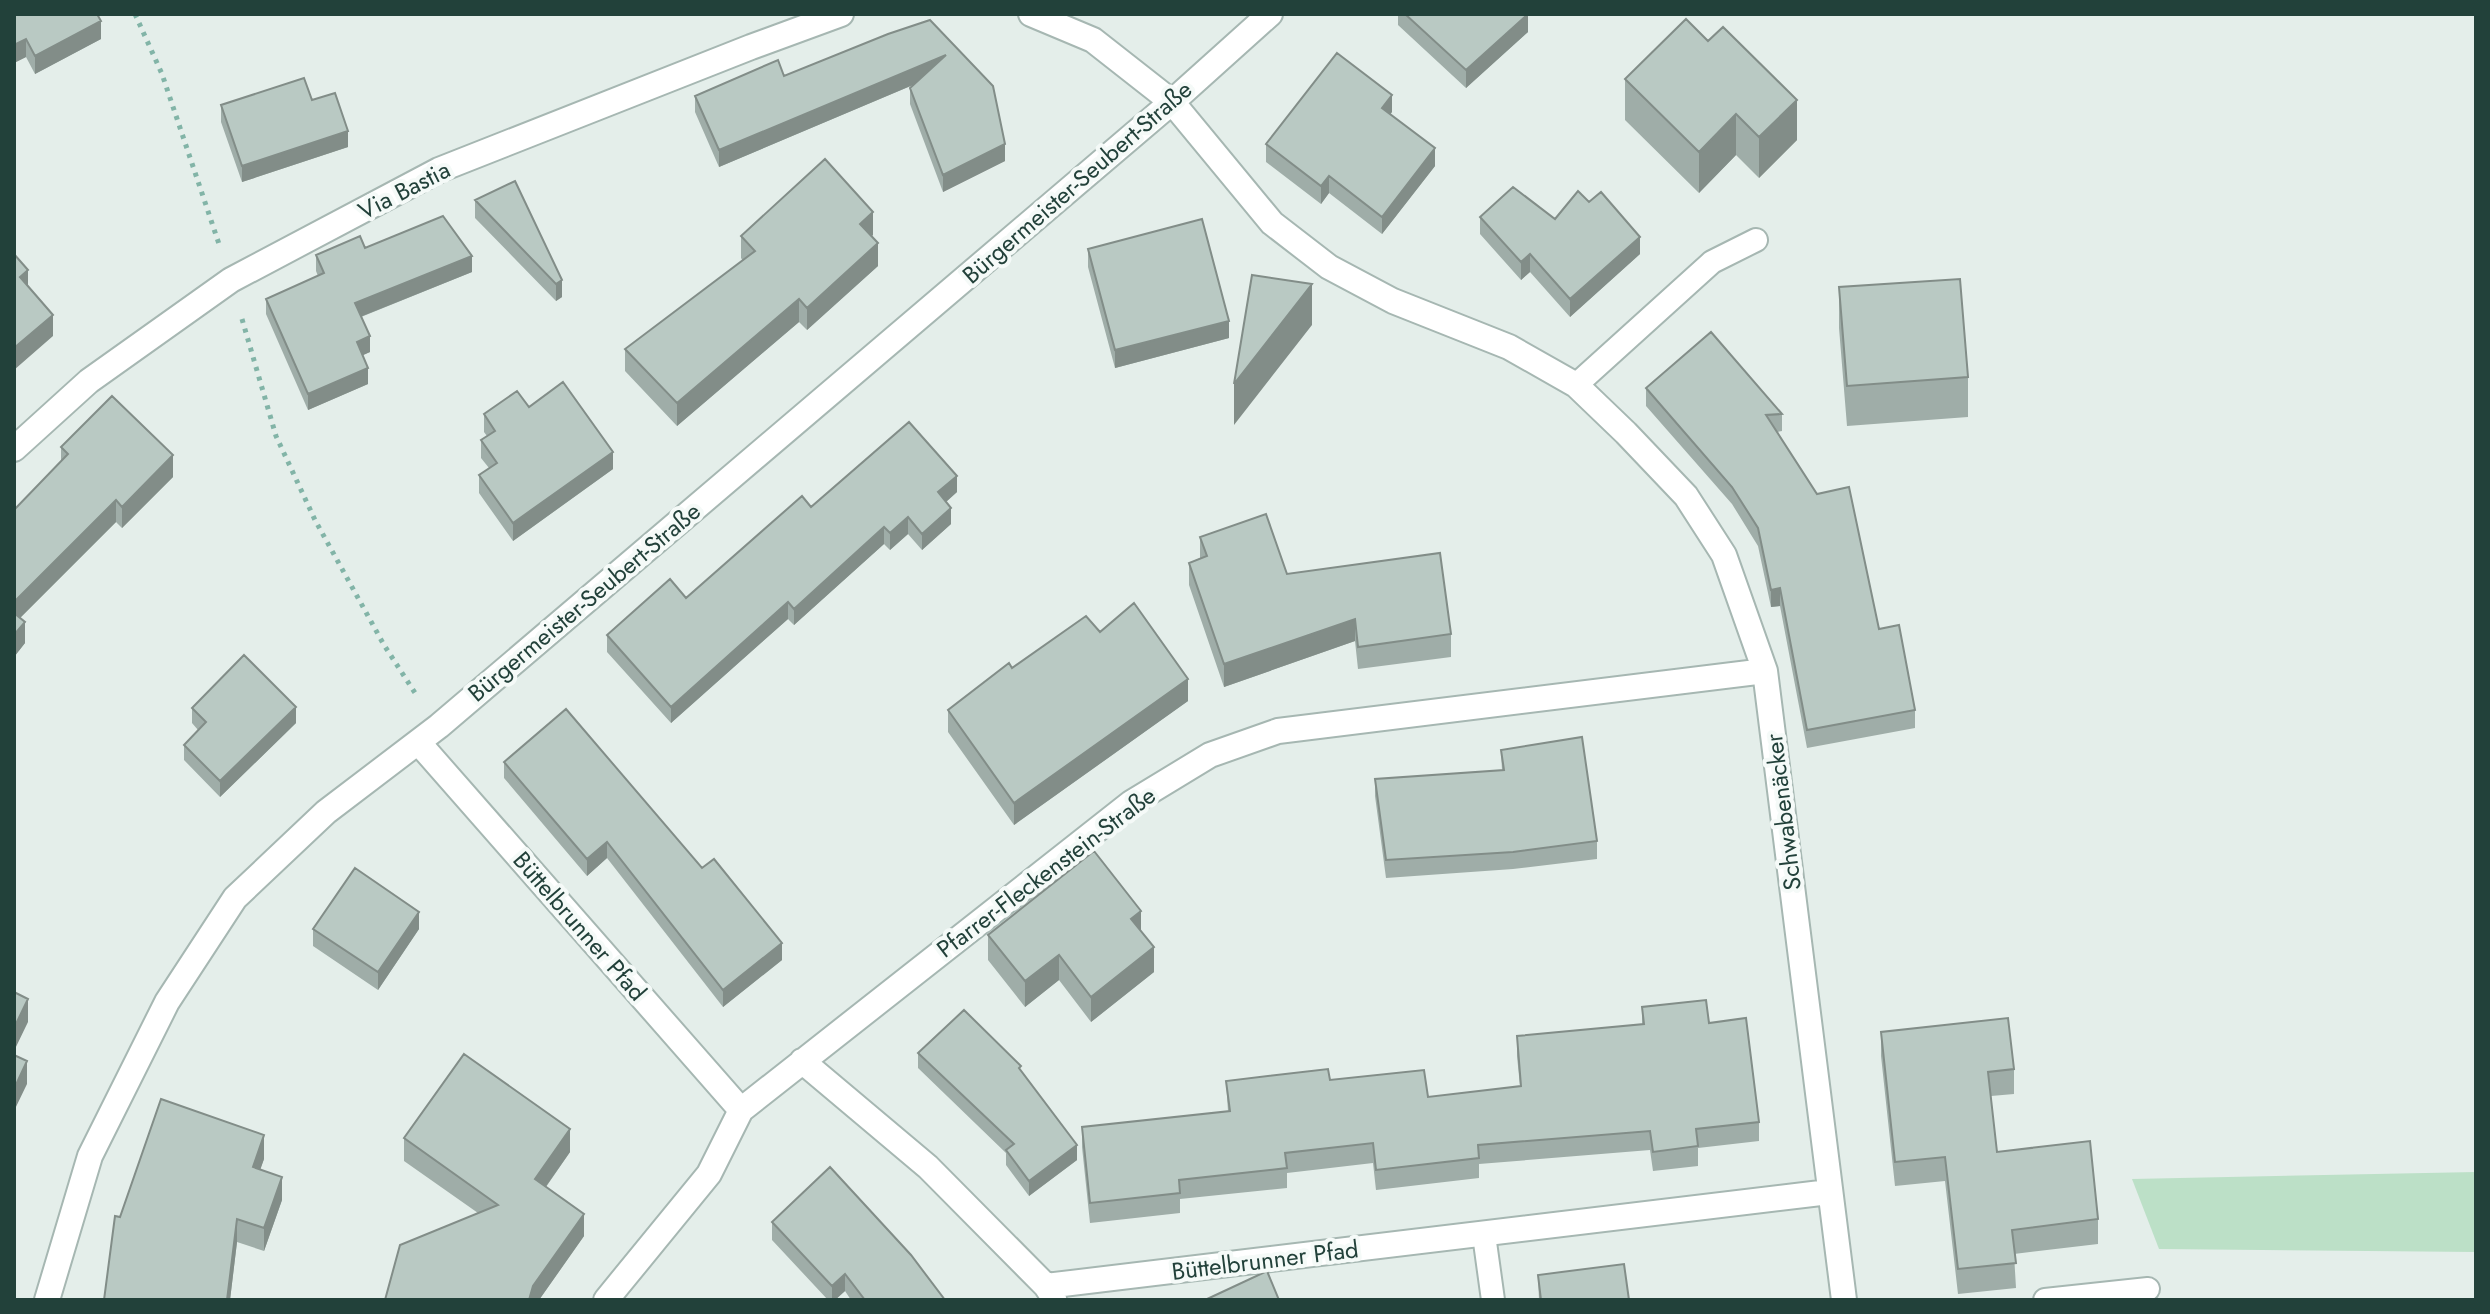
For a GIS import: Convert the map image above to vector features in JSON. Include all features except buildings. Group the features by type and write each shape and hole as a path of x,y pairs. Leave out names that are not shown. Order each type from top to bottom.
{"street":[{"name":"Via Bastia","path":"14,449 89,381 231,280 439,170 736,52 841,14"},
{"path":"1031,14 1093,40 1172,102"},
{"name":"Bürgermeister-Seubert-Straße","path":"47,1300 90,1156 167,1002 235,898 326,812 418,742 1172,102 1270,14"},
{"name":"Schwabenäcker","path":"1172,102 1272,223 1329,267 1393,301 1509,347 1576,385 1686,496 1724,555 1765,671 1844,1300"},
{"name":"Pfarrer-Fleckenstein-Straße","path":"606,1300 709,1174 741,1110 1131,803 1210,755 1278,731 1765,671"},
{"name":"Büttelbrunner Pfad","path":"418,742 741,1110"},
{"name":"Büttelbrunner Pfad","path":"802,1061 928,1167 1051,1293 1829,1192"}],"lane":[{"path":"1576,385 1712,262 1756,240"},
{"path":"1484,1235 1493,1300"},
{"path":"2045,1300 2148,1289"}],"path":[{"path":"135,14 162,74 209,216"},
{"path":"247,337 282,450 315,520 401,672"}],"green space":[{"path":"2476,1172 2476,1252 2159,1249 2132,1179"}]}
